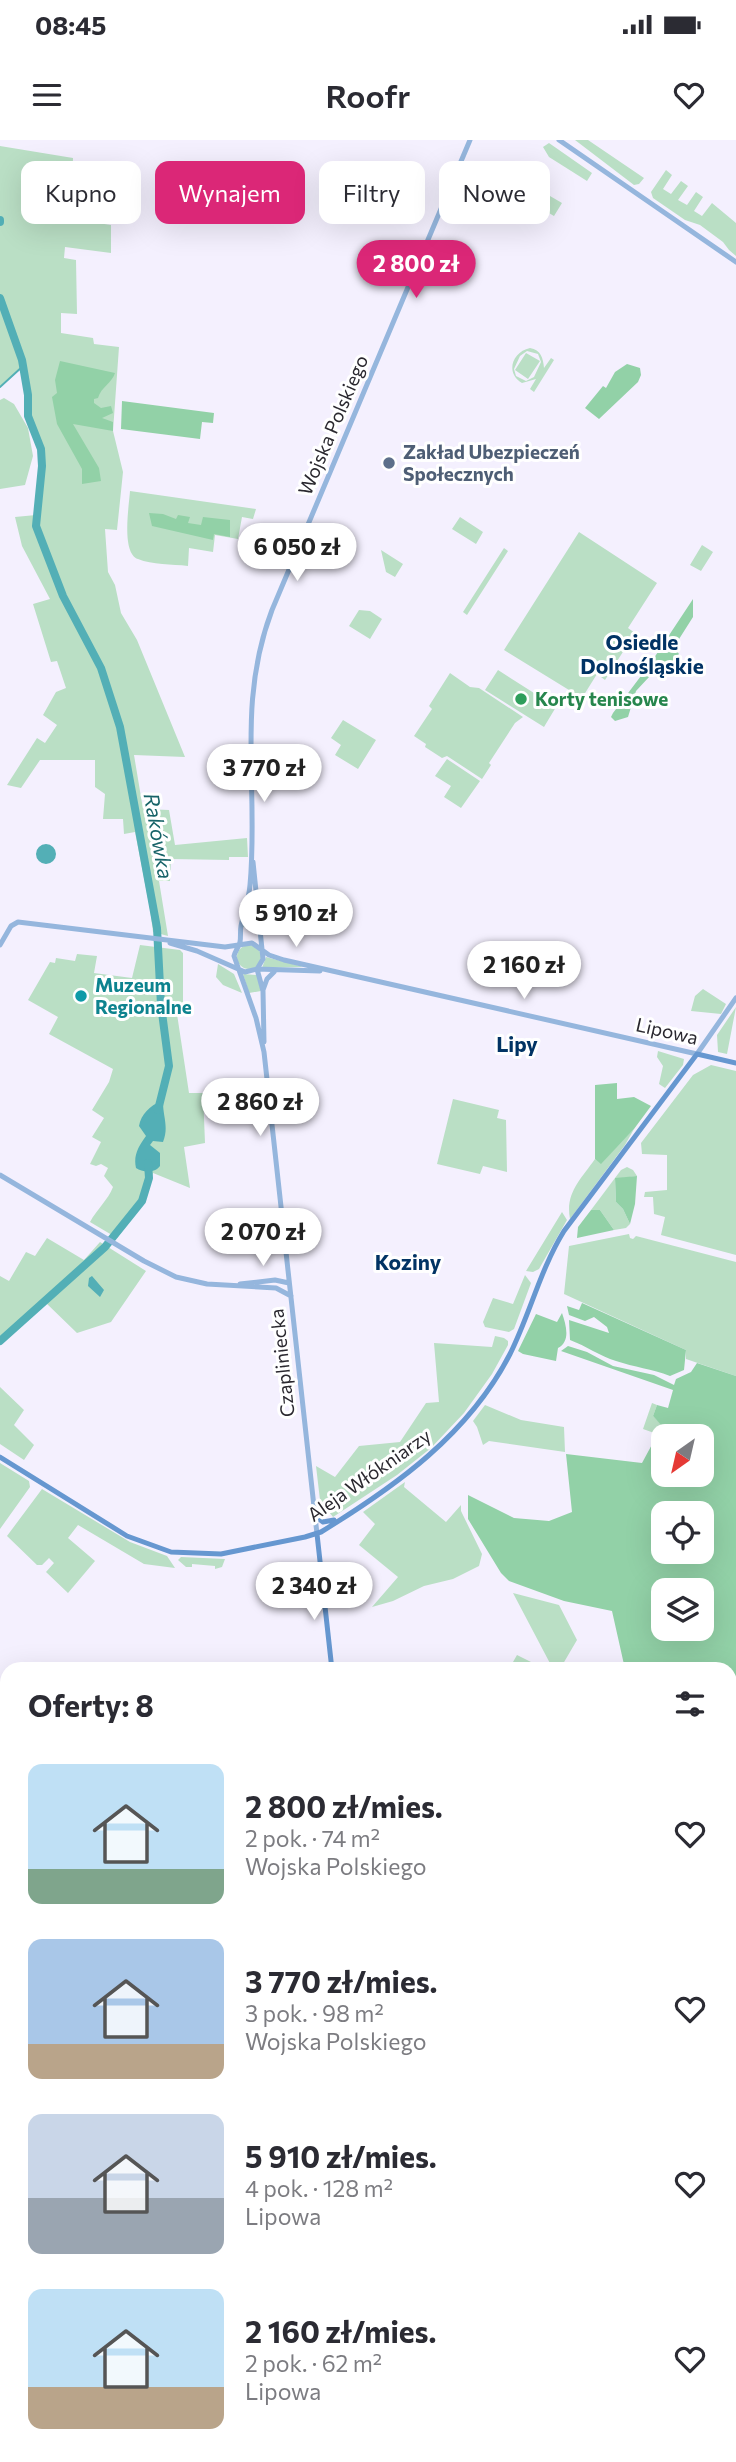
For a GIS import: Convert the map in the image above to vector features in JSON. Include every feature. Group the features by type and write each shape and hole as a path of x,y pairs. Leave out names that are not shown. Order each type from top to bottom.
{"main road":[{"name":"Lipowa","path":"697,1054 736,1063"},
{"name":"Aleja Włókniarzy","path":"0,1457 127,1536 171,1552 221,1554 317,1534 432,1454 479,1404 513,1348 560,1237 697,1054"},
{"path":"315,1516 321,1522 328,1523 347,1514"},
{"name":"Czapliniecka","path":"317,1534 331,1662"}],"street":[{"name":"Wojska Polskiego","path":"239,946 250,892 252,855 250,706 263,632 470,140"},
{"path":"559,140 736,262"},
{"name":"Wojska Polskiego","path":"252,855 262,950"},
{"path":"0,945 15,923 24,922 163,941 197,951 249,972 257,969 263,959 262,950 252,943 225,947 185,941 163,941"},
{"path":"225,947 234,942 241,928"},
{"path":"238,968 234,956 239,946"},
{"name":"Lipowa","path":"262,950 273,957 344,974 697,1054"},
{"name":"Czapliniecka","path":"238,968 256,1018 264,1052"},
{"name":"Lipowa","path":"257,969 344,974"},
{"name":"Czapliniecka","path":"257,969 263,991 264,1052 317,1534"},
{"path":"263,991 267,979 276,971"},
{"path":"697,1054 736,998"},
{"path":"0,1175 107,1239 176,1276 207,1284 289,1283"},
{"path":"276,1284 287,1269"},
{"path":"276,1284 291,1296"}],"green space":[{"path":"575,140 588,140 644,178 634,185"},
{"path":"549,143 592,173 587,181 549,157 543,147"},
{"path":"0,146 73,158 73,161 21,161 21,224 111,225 111,253 65,247 64,258 76,260 77,314 61,313 61,333 93,338 94,344 119,347 113,431 123,472 117,530 105,529 108,572 115,585 121,613 137,640 185,757 134,755 142,803 145,809 169,810 175,845 247,838 248,857 229,857 229,860 171,859 170,881 159,881 168,936 153,932 135,832 124,834 123,819 103,819 105,794 95,787 95,760 40,760 21,788 7,785 37,738 45,743 57,725 43,715 56,692 66,688 57,661 51,662 33,604 50,599 22,546 15,517 36,515 42,466 41,449 28,416 28,395 23,367 0,387"},
{"path":"666,170 672,175 663,189 671,194 681,181 688,186 678,200 687,205 696,192 703,197 694,211 702,216 712,203 736,223 736,256 723,242 700,225 685,220 653,198 651,192"},
{"path":"550,196 562,203 554,216 550,214"},
{"path":"530,348 539,353 544,368 551,358 554,360 534,392 530,389 536,379 522,383 517,379 512,369 515,358","holes":["527,351 538,354 541,362 534,377 526,381 516,376 514,369 520,356"]},
{"path":"526,353 540,361 528,379 515,370"},
{"path":"60,361 115,373 98,398 94,399 94,403 101,408 111,406 113,413 102,418 113,422 113,431 73,424 99,468 101,481 82,484 82,469 57,424 52,397 57,393 55,380"},
{"path":"627,364 640,368 638,382 599,419 585,408 603,386 606,388 615,372"},
{"path":"4,398 14,404 28,428 33,456 25,485 0,489 0,400"},
{"path":"122,401 214,413 213,423 202,422 200,439 121,429"},
{"path":"130,491 256,509 253,519 242,517 238,539 215,535 213,552 189,548 188,566 156,563 138,559 129,548 127,528"},
{"path":"149,513 176,519 178,515 190,517 188,523 201,525 203,517 230,520 230,537 214,534 213,540 152,526"},
{"path":"460,517 483,532 476,544 452,529"},
{"path":"579,532 657,583 628,628 635,633 605,680 597,674 582,698 504,650"},
{"path":"702,545 713,552 701,571 690,565"},
{"path":"504,548 508,551 467,615 463,612"},
{"path":"381,550 403,564 395,577 386,572"},
{"path":"693,599 693,617 674,647 679,654 671,665 663,662 636,691 628,717 615,721 611,717 613,713 650,664"},
{"path":"359,610 370,611 382,619 370,639 349,626"},
{"name":"Korty tenisowe","path":"498,670 556,707 544,727 485,690"},
{"path":"450,673 470,687 479,688 523,717 515,723 482,779 447,756 442,758 414,736 432,709 429,706"},
{"path":"343,720 376,740 358,769 335,755 341,745 331,738"},
{"path":"447,759 480,781 461,808 444,797 451,786 435,776"},
{"path":"253,891 258,927 243,927"},
{"path":"140,945 180,950 183,953 183,1012 177,1014 189,1093 203,1093 205,1143 184,1147 190,1188 153,1173 145,1201 117,1238 90,1222 113,1187 104,1176 108,1168 101,1164 90,1164 101,1142 92,1137 104,1118 92,1110 109,1082 113,1069 49,1034 58,1017 28,1000 50,962 55,963 56,958 75,961 77,954 97,956 94,973 132,978"},
{"path":"249,945 260,952 261,957 254,968 249,969 238,962 237,957 244,946"},
{"path":"266,957 304,967 262,968"},
{"path":"218,964 234,974 242,993 223,985 216,977"},
{"path":"243,974 257,975 261,991 249,993"},
{"path":"703,989 726,1004 721,1014 691,1011 695,996"},
{"path":"736,1007 727,1054 718,1052 717,1035"},
{"path":"658,1051 684,1059 683,1065 665,1088 659,1084 663,1066 657,1057"},
{"path":"711,1065 736,1071 736,1255 661,1235 665,1217 654,1214 653,1197 644,1197 645,1192 667,1190 667,1155 642,1154 641,1143 693,1075"},
{"path":"617,1083 617,1099 634,1097 651,1106 634,1129 601,1164 595,1159 595,1085"},
{"path":"453,1099 499,1110 497,1118 506,1120 507,1172 483,1166 480,1174 437,1164"},
{"path":"634,1129 570,1219 570,1201 580,1180 595,1159 601,1163"},
{"path":"627,1167 637,1176 615,1179 616,1202 623,1209 630,1224 626,1228 614,1230 600,1210 591,1210 621,1170"},
{"path":"637,1176 630,1224 623,1209 616,1202 615,1178"},
{"path":"591,1210 600,1210 614,1230 577,1238 578,1227"},
{"path":"562,1212 567,1220 539,1269 526,1271"},
{"path":"629,1234 633,1239 636,1236 736,1262 736,1376 686,1359 686,1350 564,1294 569,1246"},
{"path":"47,1238 84,1260 100,1242 146,1271 111,1322 77,1333 45,1302 0,1342 0,1276 9,1281 26,1252 35,1256"},
{"path":"525,1275 531,1283 514,1329 509,1332 485,1327 483,1322 493,1298 513,1304"},
{"path":"582,1303 686,1350 684,1370 670,1376 610,1359 570,1340 569,1320 609,1333 607,1327 594,1317 585,1321 569,1315 567,1306 579,1310"},
{"path":"562,1313 566,1337 558,1348 556,1361 518,1351 536,1314 557,1322"},
{"path":"495,1336 504,1338 508,1345 492,1374 464,1413 431,1448 397,1475 333,1517 320,1500 316,1466 335,1477 359,1446 400,1442 426,1403 439,1402 434,1343 492,1347"},
{"path":"568,1346 587,1352 613,1366 654,1375 674,1385 676,1379 691,1372 697,1363 736,1376 736,1662 623,1662 612,1611 564,1601 509,1581 501,1573 468,1519 468,1495 514,1518 549,1521 572,1512 566,1454 642,1463 651,1446 651,1488 714,1488 714,1424 660,1424 653,1416 657,1405 668,1408 673,1390 561,1351"},
{"path":"0,1387 24,1410 14,1425 34,1445 24,1460 0,1444"},
{"path":"652,1403 657,1405 653,1416 661,1424 651,1424 651,1432 643,1429"},
{"path":"485,1405 521,1420 564,1427 565,1452 489,1441 483,1445 473,1421"},
{"path":"0,1463 29,1481 30,1487 0,1529"},
{"path":"405,1482 404,1487 446,1522 461,1505 461,1511 482,1554 479,1566 453,1579 424,1586 393,1601 372,1607 398,1577 359,1545 375,1524 363,1512"},
{"path":"42,1489 130,1542 167,1556 175,1568 144,1564 78,1525 68,1538 95,1561 68,1593 46,1572 54,1563 49,1558 42,1565 37,1565 7,1536"},
{"path":"181,1557 225,1559 222,1567 215,1569 215,1566 192,1564 192,1567 186,1567 178,1560"},
{"path":"513,1593 559,1605 577,1640 564,1662 549,1662"},
{"path":"517,1655 531,1662 513,1662"}],"water":[{"path":"46,844 53,847 56,854 53,861 46,864 39,861 36,854 39,847"},
{"path":"161,1101 165,1137 163,1142 153,1141 150,1145 160,1153 160,1166 149,1172 142,1171 136,1168 135,1163 137,1151 146,1136 139,1126 140,1122 153,1105"},
{"path":"92,1276 104,1290 100,1297 88,1286"}],"waterway":[{"name":"Rakówka","path":"0,298 22,360 28,395 28,416 41,449 36,526 63,596 101,668 120,727 157,928 161,1005 169,1066 158,1110"},
{"path":"0,387 23,366"},
{"name":"Rakówka","path":"0,1341 105,1247 142,1201 149,1178 148,1163"}],"place":[{"name":"Zakład Ubezpieczeń Społecznych","path":"389,463"},
{"name":"Korty tenisowe","path":"521,699"},
{"name":"Muzeum Regionalne","path":"81,996"}],"district":[{"name":"Osiedle Dolnośląskie","path":"642,655"},
{"name":"Lipy","path":"517,1045"},
{"name":"Koziny","path":"408,1263"}]}
